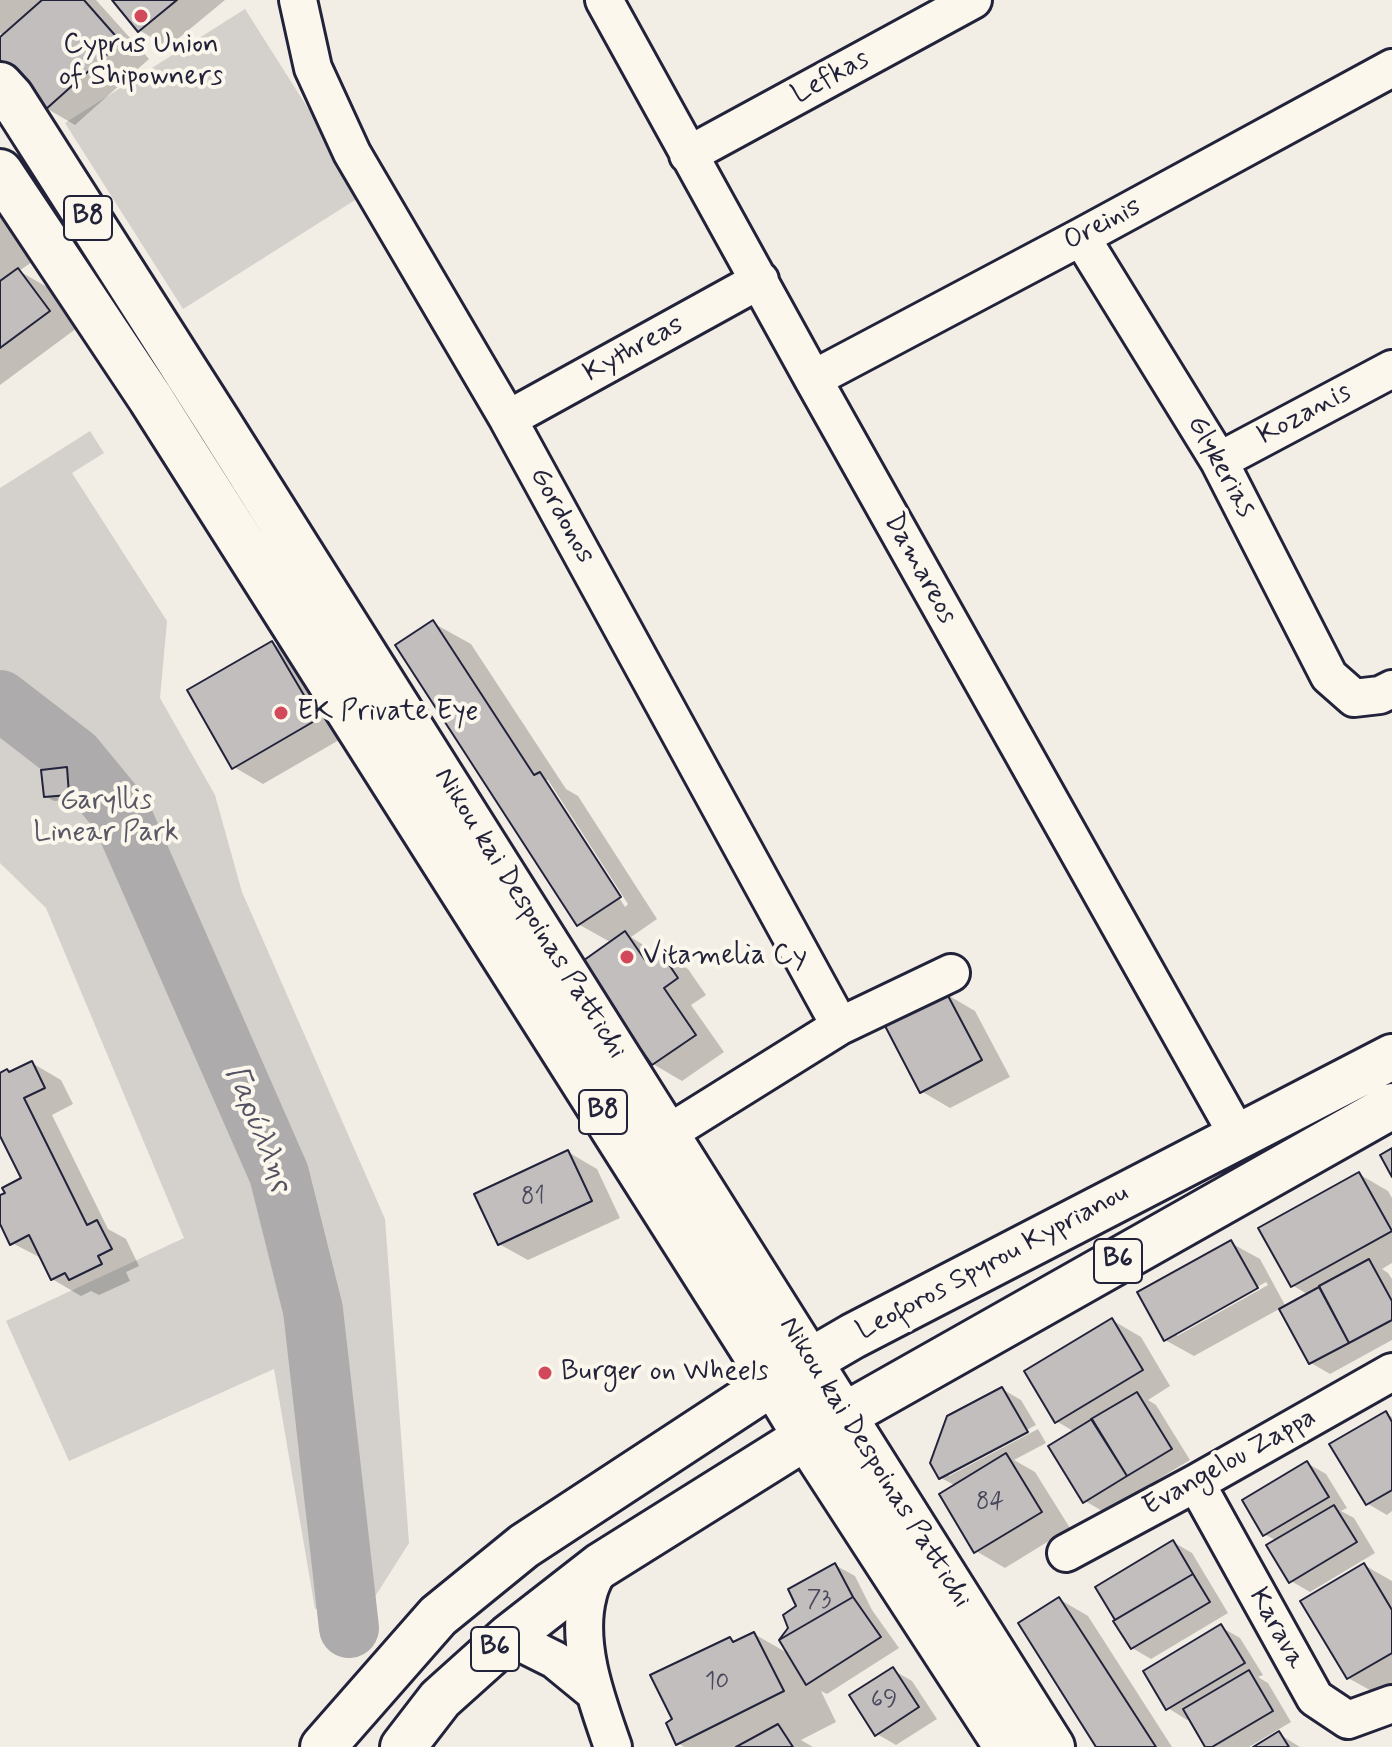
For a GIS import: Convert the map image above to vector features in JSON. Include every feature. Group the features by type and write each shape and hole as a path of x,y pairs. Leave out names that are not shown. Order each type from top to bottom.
{"main road":[{"name":"Nikou kai Despoinas Pattichi","path":"4,96 667,1134 792,1372 806,1437 1007,1747"},
{"name":"Nikou kai Despoinas Pattichi","path":"0,172 792,1372 843,1416 1052,1747"},
{"name":"Leoforos Spyrou Kyprianou","path":"323,1747 438,1616 524,1546 792,1372 867,1328 1392,1057"},
{"name":"Leoforos Spyrou Kyprianou","path":"403,1747 440,1699 509,1637 600,1566 806,1437 1392,1106"}],"street":[{"name":"Damareos","path":"604,0 1238,1136"},
{"name":"Lefkas","path":"688,155 973,0"},
{"name":"Gordonos","path":"304,3 313,68 352,153 508,419 840,1026"},
{"name":"Oreinis","path":"813,379 1392,68"},
{"name":"Glykerias","path":"1081,237 1219,461 1329,676 1354,698 1380,695 1392,689"},
{"name":"Kythreas","path":"508,419 760,280"},
{"name":"Kozanis","path":"1219,461 1392,369"},
{"path":"667,1134 840,1026 951,973"},
{"name":"Evangelou Zappa","path":"1066,1553 1392,1372"},
{"name":"Karava","path":"1196,1483 1315,1698 1348,1720 1392,1704"},
{"path":"600,1566 588,1594 586,1643 594,1692 613,1747"},
{"path":"509,1637 555,1660 594,1692"}],"green space":[{"path":"245,9 363,195 183,309 65,123"},
{"name":"Garyllis Linear Park","path":"90,431 104,453 72,473 167,621 160,698 215,795 242,892 385,1219 409,1543 364,1614 315,1609 274,1369 69,1461 6,1321 184,1238 46,908 0,863 0,488"}],"building":[{"path":"42,0 84,0 121,42 45,110 0,60 0,37"},
{"name":"Cyprus Union of Shipowners","path":"112,0 177,0 138,32"},
{"path":"18,268 50,311 0,348 0,281"},
{"path":"433,620 534,775 540,772 621,897 577,926 395,645"},
{"path":"272,641 318,719 232,769 187,690"},
{"path":"67,767 69,795 44,797 41,770"},
{"path":"625,931 645,960 659,950 678,978 664,988 696,1035 652,1065 580,963"},
{"path":"946,992 982,1060 920,1093 884,1024"},
{"path":"32,1061 45,1088 24,1098 87,1225 97,1220 112,1249 98,1256 102,1264 69,1280 65,1273 51,1280 29,1235 10,1245 0,1224 0,1195 5,1193 2,1188 21,1178 0,1136 0,1073"},
{"path":"1392,1148 1392,1177 1380,1155"},
{"path":"568,1150 592,1201 498,1245 474,1194"},
{"path":"1359,1172 1392,1231 1291,1287 1258,1228"},
{"path":"1231,1240 1258,1288 1164,1341 1137,1292"},
{"path":"1369,1259 1392,1301 1392,1320 1349,1343 1319,1286"},
{"path":"1319,1287 1349,1343 1309,1364 1279,1309"},
{"path":"1112,1318 1143,1370 1055,1423 1024,1371"},
{"path":"1002,1387 1028,1432 939,1479 930,1463 947,1416"},
{"path":"1137,1392 1172,1449 1127,1476 1091,1419"},
{"path":"1386,1411 1392,1422 1392,1490 1366,1505 1329,1444"},
{"path":"1092,1419 1127,1476 1083,1503 1048,1446"},
{"path":"1006,1453 1042,1512 974,1553 939,1494"},
{"path":"1307,1461 1329,1497 1263,1536 1242,1500"},
{"path":"1334,1505 1357,1542 1289,1583 1266,1545"},
{"path":"1173,1540 1193,1574 1115,1620 1095,1587"},
{"path":"835,1563 853,1597 779,1640 788,1628 783,1615 796,1606 788,1589"},
{"path":"1364,1563 1392,1610 1392,1653 1347,1679 1300,1601"},
{"path":"1193,1574 1210,1602 1131,1649 1113,1621"},
{"path":"853,1597 881,1637 806,1685 779,1640"},
{"path":"1059,1597 1156,1747 1096,1747 1018,1623"},
{"path":"1221,1624 1245,1663 1166,1710 1143,1671"},
{"path":"754,1632 784,1691 676,1745 666,1723 672,1719 650,1675 730,1637 733,1642"},
{"path":"893,1667 919,1707 875,1736 849,1695"},
{"path":"1249,1670 1273,1711 1212,1747 1205,1747 1183,1709"},
{"path":"778,1724 793,1747 736,1747"},
{"path":"1279,1731 1289,1747 1253,1747"}],"waterway":[{"name":"Γαρύλλης","path":"0,700 74,757 121,814 279,1174 313,1310 349,1628"}],"place":[{"name":"Cyprus Union of Shipowners","path":"141,16"},
{"name":"EK Private Eye","path":"281,713"},
{"name":"Vitamelia Cy","path":"627,957"},
{"name":"Burger on Wheels","path":"545,1373"}]}
